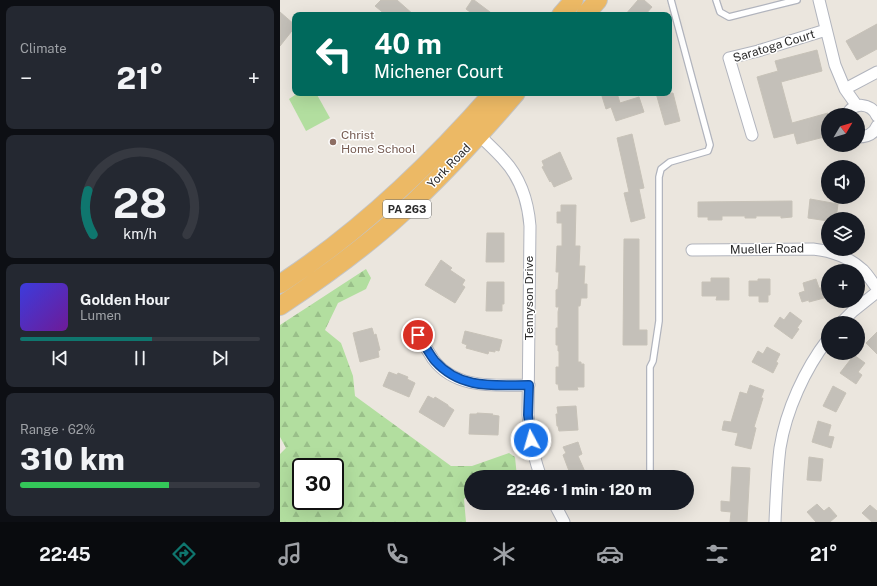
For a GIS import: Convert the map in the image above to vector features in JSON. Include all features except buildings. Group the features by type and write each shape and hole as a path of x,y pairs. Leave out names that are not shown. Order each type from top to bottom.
{"highway":[{"path":"574,8 598,0"},
{"name":"York Road","path":"280,284 298,273 340,241 386,203 437,154 490,96"},
{"name":"York Road","path":"280,306 355,253 402,214 479,135 513,96"}],"street":[{"path":"820,0 835,66 845,89 857,106"},
{"name":"Saratoga Court","path":"752,135 729,58 758,52 826,30"},
{"path":"845,89 877,72"},
{"path":"852,108 862,105 867,106 872,108 877,116"},
{"path":"865,137 873,132 877,127"},
{"name":"Tennyson Drive","path":"479,135 504,159 516,176 527,202 530,226 528,415 530,434 539,470"},
{"name":"Mueller Road","path":"692,250 823,250 838,254 851,261 863,270 877,288"},
{"path":"848,316 877,292"},
{"path":"418,335 440,367 461,380 485,385 529,385"},
{"path":"775,522 779,460 786,422 796,394 821,350"},
{"path":"558,510 564,522"}],"lane":[{"path":"650,470 650,367 653,361 659,321 659,177 661,169 670,162 708,151 710,145 672,0"},
{"path":"716,0 720,12 730,17 797,0"}],"green space":[{"path":"294,96 318,96 330,118 306,131 289,99"},
{"path":"366,269 371,278 366,289 338,303 325,330 341,343 353,376 355,396 451,466 472,466 509,453 515,457 516,470 464,470 464,510 466,522 280,522 280,454 286,448 280,437 280,325"}],"place":[{"name":"Christ Home School","path":"333,142"}],"route":[{"path":"418,335 440,367 461,380 485,385 529,385 528,415 531,440"}]}
